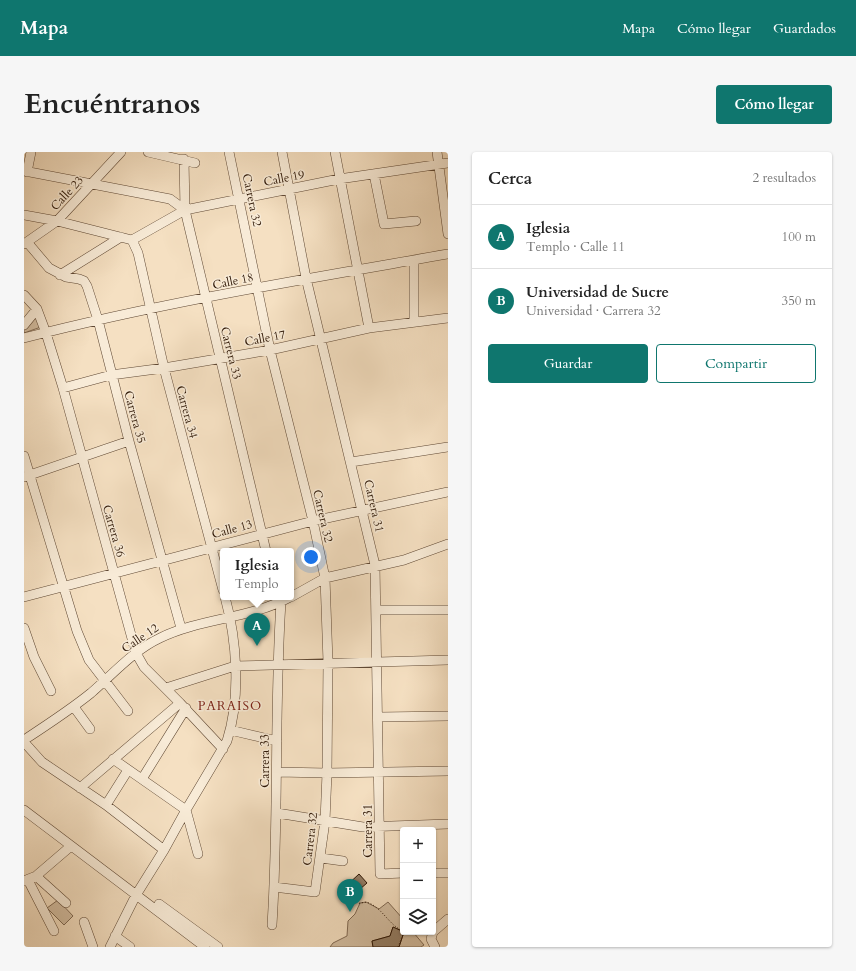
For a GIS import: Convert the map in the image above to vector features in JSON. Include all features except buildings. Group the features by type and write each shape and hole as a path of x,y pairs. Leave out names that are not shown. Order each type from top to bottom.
{"street":[{"path":"31,152 26,171 170,199 185,210"},
{"name":"Calle 23","path":"25,243 57,221 121,152"},
{"path":"148,152 184,159 195,163"},
{"name":"Carrera 32","path":"229,152 270,350 313,521 325,578 328,662 328,773 326,821 316,892 274,887"},
{"name":"Carrera 31","path":"282,152 306,278 375,565 378,610 380,874 400,873"},
{"path":"335,152 369,328"},
{"path":"437,152 444,164 448,234"},
{"name":"Carrera 33","path":"184,159 185,210 265,548"},
{"name":"Calle 19","path":"132,240 185,210 339,179 444,164"},
{"path":"374,174 384,224 416,221"},
{"path":"24,215 57,221 132,240"},
{"path":"60,275 121,237"},
{"name":"Carrera 34","path":"132,240 138,253 164,368 220,579"},
{"name":"Carrera 35","path":"25,243 49,268 60,275 84,281 87,286 98,320 111,375 181,628"},
{"name":"Calle 18","path":"24,338 98,320 306,278 448,254"},
{"path":"414,260 414,322"},
{"name":"Carrera 36","path":"24,295 37,310 46,332 63,388 136,653 144,667 166,688 223,749"},
{"path":"24,325 37,310"},
{"name":"Calle 17","path":"63,388 111,375 164,368 270,350 369,328 448,318"},
{"path":"27,476 129,441"},
{"path":"351,462 448,446"},
{"path":"24,456 27,476 64,586 77,631 89,660 104,682 128,711"},
{"name":"Calle 13","path":"24,597 313,521 448,492"},
{"name":"Calle 12","path":"294,595 325,578 426,554 448,544"},
{"path":"110,947 137,893 223,749 230,730 234,700 235,666 231,617 226,600"},
{"name":"Carrera 33","path":"272,925 277,813 277,664 280,600"},
{"name":"Calle 12","path":"24,741 74,707 136,653 158,638 181,628 263,609 280,600"},
{"path":"378,610 448,610"},
{"path":"24,628 34,657 51,691"},
{"path":"166,688 235,666 328,662 448,660"},
{"path":"80,788 113,759 183,706"},
{"path":"142,779 183,706"},
{"path":"74,707 90,729"},
{"path":"379,717 448,716"},
{"path":"230,730 277,741"},
{"path":"24,741 42,762 106,806 164,850"},
{"path":"113,759 186,810 198,854"},
{"path":"106,806 128,770"},
{"path":"277,772 379,773 448,771"},
{"path":"24,810 71,846 196,935 218,947"},
{"path":"277,813 363,827 448,824"},
{"path":"54,930 26,881 36,876 71,846"},
{"path":"320,858 343,861"},
{"path":"436,873 448,873"},
{"path":"36,876 66,903"},
{"path":"433,943 433,932 448,920"},
{"path":"84,922 93,947"},
{"path":"196,935 205,947"},
{"path":"115,936 130,947"}],"path":[{"path":"352,898 357,903 366,902 372,904 396,928 400,930"},
{"path":"398,947 402,935"}],"shaded area":[{"path":"36,314 41,327 24,333 24,330"},
{"path":"58,900 73,916 64,925 47,908"},
{"path":"366,902 379,909 388,902 400,916 400,930 393,927 390,936 372,941 373,947 330,947 333,943 347,936 348,921 355,914 360,903"},
{"path":"403,935 416,935 424,945 421,947 399,947"}],"place":[{"name":"Iglesia","path":"257,646"},
{"name":"Universidad de Sucre","path":"350,912"}],"district":[{"name":"PARAISO","path":"230,705"}]}
